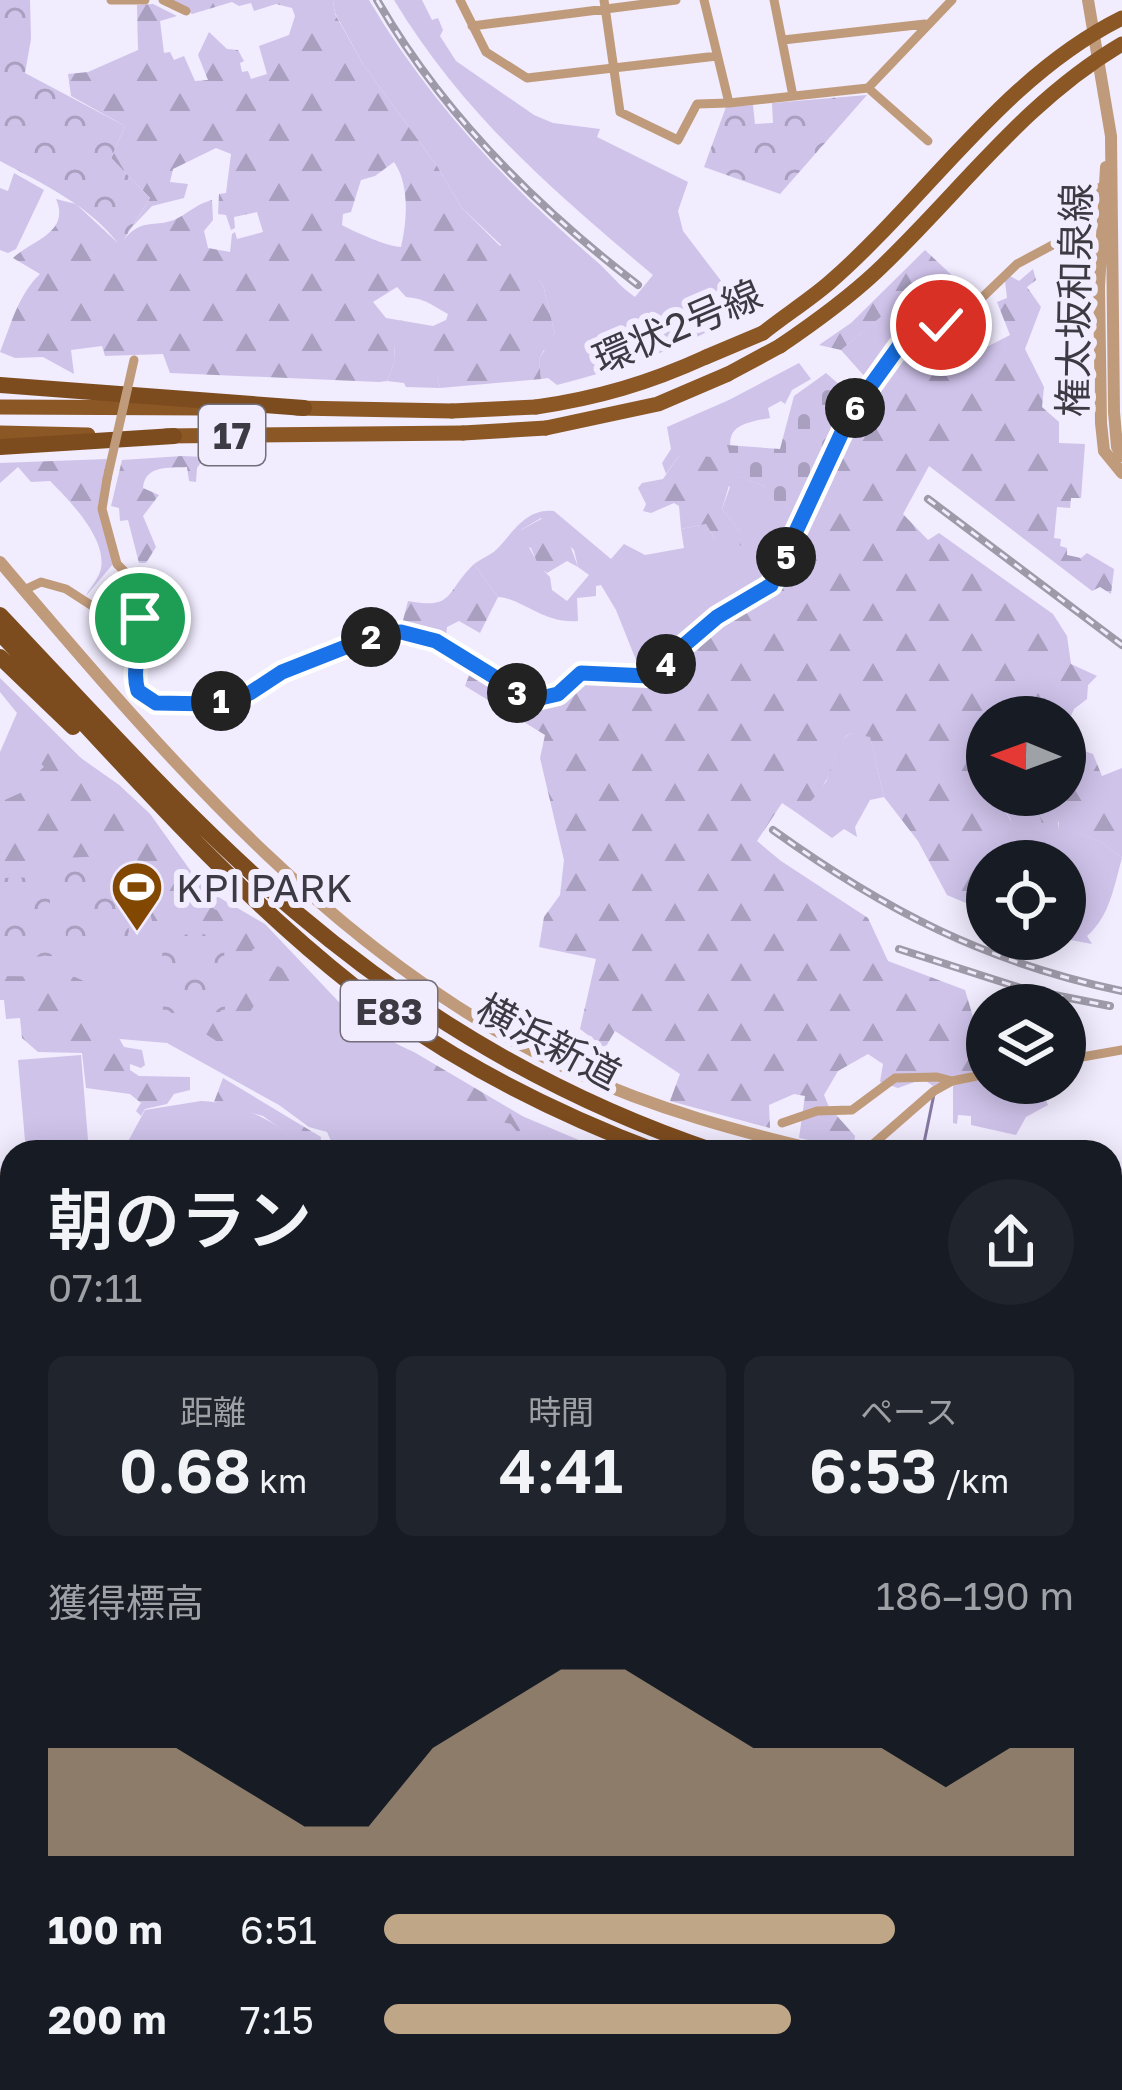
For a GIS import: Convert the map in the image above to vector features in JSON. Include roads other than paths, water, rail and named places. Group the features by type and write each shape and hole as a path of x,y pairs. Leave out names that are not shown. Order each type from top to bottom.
{"highway":[{"path":"0,385 304,408"},
{"path":"0,447 174,436"},
{"name":"横浜新道","path":"0,615 237,859 361,964 447,1024 571,1094 687,1140"},
{"name":"横浜新道","path":"0,634 162,808 306,946 418,1031 531,1096 631,1140"},
{"path":"0,657 162,808"}],"main road":[{"name":"環状2号線","path":"0,406 452,411 536,407 597,398 646,384 763,333 829,283 1018,94 1094,32 1122,18"},
{"name":"環状2号線","path":"0,434 464,433 546,428 658,404 728,374 831,311 879,269 1030,113 1122,44"}],"street":[{"path":"112,0 145,0"},
{"path":"163,0 186,11"},
{"path":"460,0 487,52 527,78 717,56"},
{"path":"472,26 604,5 676,0"},
{"path":"704,0 729,103"},
{"path":"774,0 794,96"},
{"path":"604,5 620,112 678,140 697,104 868,88 952,0"},
{"name":"権太坂和泉線","path":"1088,0 1111,136 1111,298 1102,438 1119,464"},
{"path":"783,40 925,24"},
{"path":"868,88 928,141"},
{"name":"権太坂和泉線","path":"1111,136 1104,187 1113,212"},
{"path":"24,590 41,582 66,589 97,609 124,611 135,622 140,641 134,663 138,691 168,705 213,704 250,693 282,672 388,632 436,641 532,700 558,694 581,673 648,676 717,617 771,585 850,415 900,345 915,333 964,314 1017,264 1060,241 1078,223 1085,190 1104,187"},
{"path":"134,360 102,509 117,564 147,593 146,611 135,622"},
{"path":"0,562 69,644 255,843 374,947 476,1018 572,1070 700,1120 779,1140"},
{"path":"1086,1056 1122,1050"},
{"path":"782,1123 817,1111 852,1110 896,1078 952,1081"},
{"path":"878,1140 918,1104 952,1081 966,1078"}],"waterway":[{"path":"925,1140 934,1094"},
{"path":"1122,1542 1122,1551"}],"railway":[{"path":"377,0 431,81 493,155 563,223 638,285"},
{"path":"928,499 1122,645"},
{"path":"773,830 856,885 939,930 1026,965 1122,991"},
{"path":"899,949 1024,989 1110,1006"}],"place":[{"name":"KPI PARK","path":"137,933"}]}
